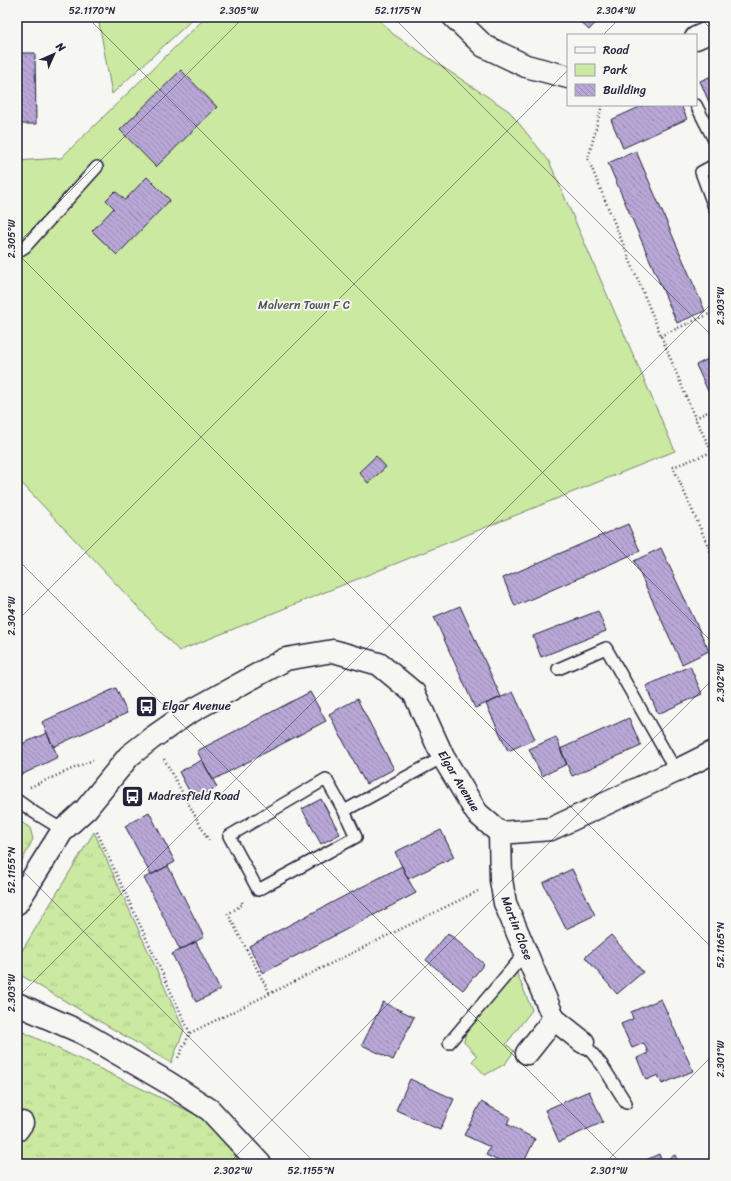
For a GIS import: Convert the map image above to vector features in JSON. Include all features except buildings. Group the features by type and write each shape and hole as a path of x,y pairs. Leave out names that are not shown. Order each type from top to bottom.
{"street":[{"path":"454,17 484,46 526,66 567,77"},
{"path":"697,38 714,30"},
{"name":"Elgar Avenue","path":"17,903 62,830 86,810 129,756 188,713 286,659 333,651 378,664 414,693 443,757 476,813 500,833"},
{"path":"500,833 551,829 714,752"},
{"name":"Martin Close","path":"500,833 501,880 505,903 554,1019 583,1042"},
{"path":"17,1004 83,1033 167,1082 210,1110 260,1164"},
{"path":"527,1053 554,1019"}],"lane":[{"path":"697,106 714,140"},
{"path":"714,165 700,172 714,207"},
{"path":"17,252 25,247 97,167"},
{"path":"558,669 606,648 676,771"},
{"path":"344,811 443,757"},
{"path":"326,779 344,811 356,837 258,890 230,836 326,779"},
{"path":"17,800 35,814 62,830"},
{"path":"449,1043 526,952"},
{"path":"583,1042 602,1065 626,1103"}],"path":[{"path":"602,106 588,159 695,418 713,451 673,467 714,559"},
{"path":"660,336 714,312"},
{"path":"695,418 714,409"},
{"path":"152,738 213,848"},
{"path":"28,787 107,755 124,763"},
{"path":"86,810 190,1033"},
{"path":"167,1082 190,1033 501,880"},
{"path":"240,898 243,904 228,914 270,994"}],"green space":[{"path":"98,17 195,17 112,94"},
{"name":"Malvern Town F C","path":"206,17 377,17 393,34 509,111 549,161 675,451 179,651 17,478 17,161 61,158"},
{"path":"17,819 30,828 33,839 17,871"},
{"path":"94,832 184,1030 171,1063 17,973 17,959"},
{"path":"516,971 532,1010 506,1044 514,1051 505,1064 485,1075 472,1061 477,1056 464,1042 466,1030"},
{"path":"17,1029 205,1119 242,1164 17,1164"}],"place":[{"name":"Elgar Avenue","path":"146,706"},
{"name":"Madresfield Road","path":"133,796"}]}
